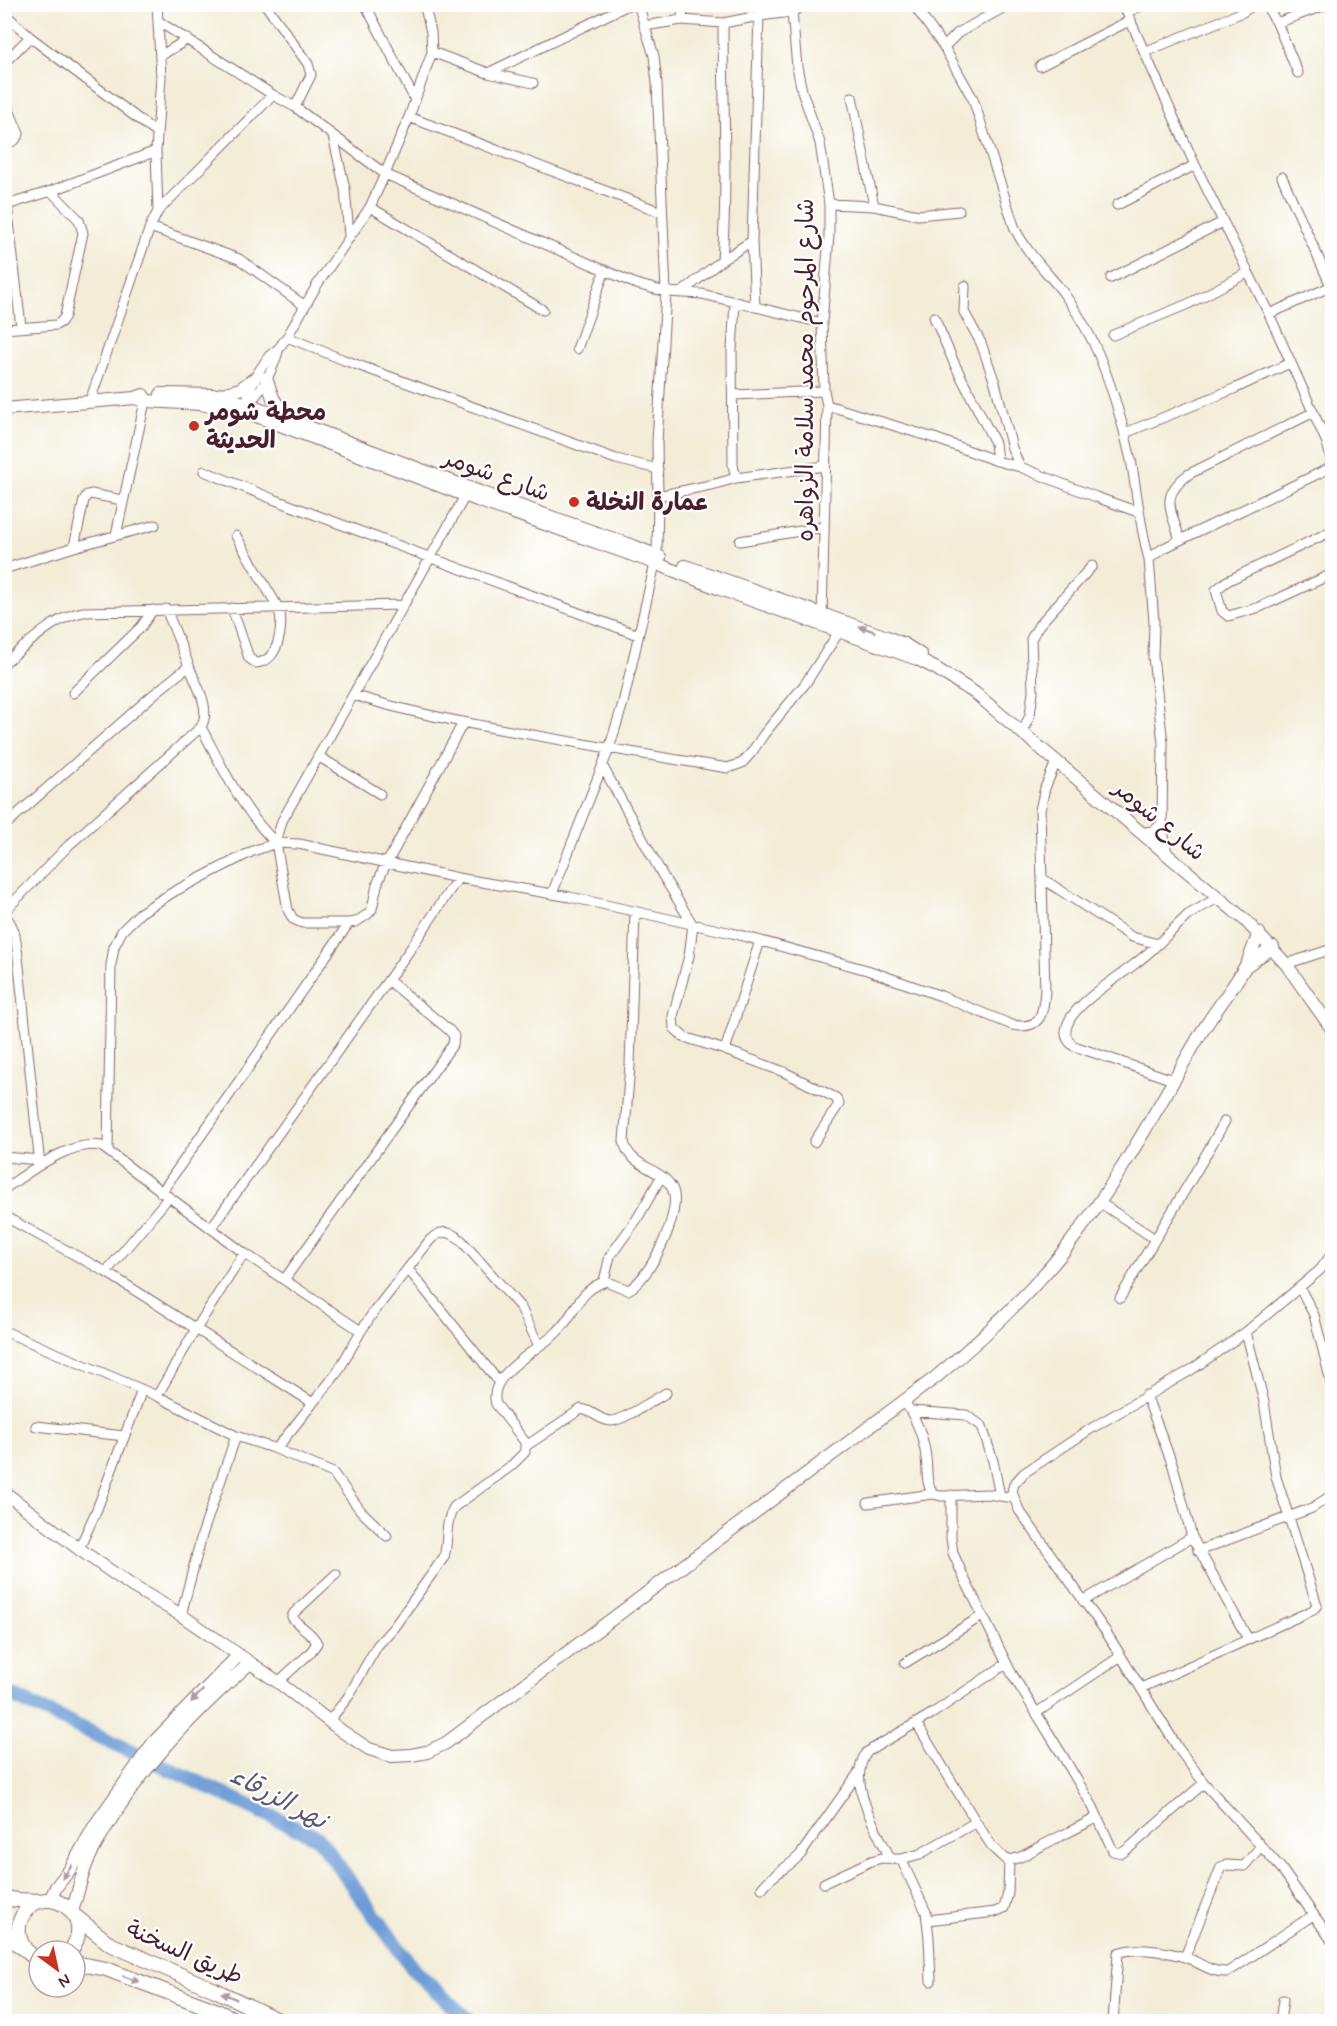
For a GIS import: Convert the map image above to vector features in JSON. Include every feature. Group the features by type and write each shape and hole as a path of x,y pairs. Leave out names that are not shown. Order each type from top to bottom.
{"main road":[{"path":"4,1898 46,1900"},
{"path":"26,1950 20,1939 20,1920 32,1905 46,1900"},
{"name":"طريق السخنة","path":"46,1900 62,1903 110,1944 282,2022"},
{"path":"73,1913 78,1934 76,1939"},
{"path":"4,1933 26,1950"},
{"name":"طريق السخنة","path":"87,1965 106,1969 215,2010 240,2022"}],"street":[{"path":"11,4 4,12 30,37 157,133"},
{"path":"157,4 160,56 156,151 158,211"},
{"path":"266,4 308,64 311,75 295,107"},
{"path":"365,4 415,100"},
{"path":"250,409 248,393 260,378 268,356 279,348 287,337 316,285 370,207 385,174 409,117 432,52 431,32 424,4"},
{"path":"488,73 630,4"},
{"path":"552,894 609,749 623,703 656,559 658,431 666,292 657,83 654,56 638,4"},
{"path":"682,20 683,4"},
{"path":"755,307 752,241 758,4"},
{"path":"644,26 682,20 723,23 792,12 807,4"},
{"path":"944,47 958,33 1010,4"},
{"path":"1040,66 1127,12 1146,4"},
{"path":"1144,52 1243,12 1254,4"},
{"path":"1265,4 1277,23 1298,73"},
{"path":"1277,23 1328,4"},
{"path":"918,10 944,47 973,99 1015,229 1025,248 1076,311 1093,343 1125,433 1138,512 1149,559 1154,622 1153,657 1163,743 1162,825 1167,853"},
{"name":"شارع المرحوم محمد سلامة الزواهره","path":"792,12 797,67 802,91 820,143 829,204 829,236 822,323 824,391 827,405 822,619"},
{"path":"1127,12 1195,165 1269,314 1327,443 1332,465 1306,481 1179,540 1149,559"},
{"path":"158,21 295,107 385,174 636,284 666,292 702,294 822,323"},
{"path":"722,260 724,239 723,23"},
{"path":"4,63 30,37"},
{"path":"160,56 188,39"},
{"path":"432,52 488,73 533,82"},
{"path":"90,401 150,227 158,211 273,95"},
{"path":"852,97 874,206"},
{"path":"4,98 19,134 15,140 4,146"},
{"path":"409,117 661,212"},
{"path":"333,136 345,189 349,235"},
{"path":"21,327 6,206 156,151"},
{"path":"1117,205 1195,165"},
{"path":"1269,314 1332,286 1282,177"},
{"path":"4,329 56,325 64,319 83,233 79,220 51,191"},
{"path":"829,204 874,206 918,215 958,211"},
{"path":"370,207 543,310"},
{"path":"1111,278 1223,222"},
{"path":"150,227 239,260 305,306"},
{"path":"681,293 722,260 752,241"},
{"path":"577,349 605,270"},
{"path":"1113,335 1188,304 1247,273"},
{"path":"965,286 964,312 985,353 1020,467"},
{"path":"735,303 732,351 733,455 736,478"},
{"path":"934,317 955,365 995,443 997,461"},
{"path":"287,337 616,459 658,469"},
{"path":"1125,433 1236,388 1290,363"},
{"path":"216,395 240,389 260,378"},
{"path":"260,378 285,416"},
{"path":"734,395 824,391"},
{"name":"شارع شومر","path":"4,409 90,401 216,395 465,496 656,559 822,619 904,644 935,668"},
{"path":"116,535 143,398"},
{"name":"شارع شومر","path":"143,398 234,410 250,409 285,416 461,485 631,545 656,559"},
{"path":"827,405 1020,467 1138,512"},
{"path":"1179,540 1169,499 1174,484 1189,474 1312,413"},
{"path":"658,496 736,478 825,466"},
{"path":"204,471 273,499 638,635"},
{"path":"74,547 87,495 122,500"},
{"path":"463,723 388,862 377,885 372,909 362,918 349,923 302,923 293,919 288,910 276,843 279,829 286,812 465,496"},
{"path":"4,568 155,525"},
{"path":"740,541 824,527"},
{"path":"1332,531 1227,581 1216,590 1222,611 1228,616 1260,608 1332,574"},
{"path":"232,608 247,654 252,661 260,663 270,656 279,639 282,622 279,609 236,536"},
{"path":"1022,733 1030,715 1033,691 1031,639 1039,626 1092,566"},
{"path":"4,663 59,621 71,615 91,611 404,605"},
{"path":"40,1162 18,957 14,930 4,913 68,846 201,727 206,713 166,609"},
{"path":"73,693 141,627 153,610"},
{"name":"شارع شومر","path":"822,619 839,632 917,659 975,693 1259,933 1286,964 1332,1029"},
{"path":"354,695 403,710 463,723 728,768 742,763 805,684 839,632"},
{"path":"4,826 189,666"},
{"path":"201,727 243,804 276,843"},
{"path":"318,756 380,794"},
{"path":"108,1150 111,965 117,938 140,913 175,891 253,851 276,843 311,845 458,878 552,894 760,941 867,970 941,996 1012,1025 1024,1027 1033,1024 1039,1019 1044,1008 1040,810 1045,788 1056,762"},
{"path":"603,767 663,876 693,925 689,956 673,1016 672,1025 675,1031 684,1037 784,1072 836,1098 839,1104 814,1142"},
{"path":"1143,834 1155,832 1162,825"},
{"path":"211,1228 388,981 458,878"},
{"path":"1043,879 1132,937 1158,944"},
{"path":"1173,1080 1074,1046 1067,1041 1067,1024 1077,1009 1158,944 1188,915 1219,897"},
{"path":"526,1446 496,1404 495,1390 499,1382 558,1331 580,1298 604,1281 609,1281 623,1289 632,1288 658,1254 673,1214 675,1202 672,1188 661,1177 632,1158 625,1148 624,1141 630,1066 635,912"},
{"path":"105,1272 165,1195 349,923"},
{"path":"4,1492 79,1549 239,1655 369,1749 392,1756 427,1752 446,1743 908,1406 936,1377 976,1344 1014,1307 1062,1253 1099,1202 1210,1017 1245,967 1259,933"},
{"path":"725,1050 760,941"},
{"path":"1245,967 1273,947"},
{"path":"1286,964 1332,949"},
{"path":"284,1280 453,1044 454,1036 449,1030 388,981"},
{"path":"1120,1298 1191,1183 1226,1121"},
{"path":"4,1189 40,1162 84,1146 93,1145 108,1150 244,1253 361,1331"},
{"path":"4,1157 40,1162"},
{"path":"604,1281 610,1256 637,1219 661,1177"},
{"path":"1099,1202 1155,1239"},
{"path":"4,1216 105,1272 313,1402"},
{"path":"276,1449 338,1373 361,1331 434,1236 446,1232 455,1235 521,1308 539,1346"},
{"path":"157,1396 244,1253"},
{"path":"1332,1254 1320,1270 1246,1332 1191,1370 1092,1428 1024,1473 1014,1484 1012,1492 1019,1510 1121,1656 1178,1748 1204,1783 1281,1868 1332,1941"},
{"path":"408,1269 499,1382"},
{"path":"1300,1288 1314,1315 1332,1386"},
{"path":"4,1331 157,1396 236,1436 276,1449 333,1473 361,1511 387,1536"},
{"path":"1141,1688 1313,1610 1317,1605 1276,1477 1264,1402 1246,1332"},
{"path":"79,1549 97,1509 142,1390"},
{"path":"328,1721 348,1697 377,1646 394,1627 444,1557 447,1548 449,1515 454,1507 511,1466 519,1459 526,1446 581,1409 590,1410 604,1420 616,1421 666,1393"},
{"path":"1146,1395 1173,1466 1192,1537 1248,1639"},
{"path":"908,1406 926,1456 928,1485 933,1494"},
{"path":"908,1406 966,1415 982,1426 991,1452 1000,1496"},
{"path":"36,1426 124,1436"},
{"path":"181,1615 196,1556 236,1436"},
{"path":"868,1503 933,1494 1014,1498"},
{"path":"951,1495 950,1530 954,1553 982,1616 1006,1664 1097,1817 1113,1851 1122,1853 1204,1783"},
{"path":"1198,1551 1312,1508 1332,1495"},
{"path":"1083,1601 1192,1537"},
{"path":"278,1682 310,1653 317,1643 295,1622 292,1617 294,1613 336,1574"},
{"path":"905,1663 982,1616"},
{"path":"46,1900 71,1868 95,1825 158,1746 239,1655"},
{"path":"1036,1713 1121,1656"},
{"path":"158,1746 250,1663"},
{"path":"890,1858 868,1809 859,1782 862,1759 867,1752 917,1724 1006,1664"},
{"path":"917,1724 976,1822 1000,1856 1009,1860 1017,1859 1097,1817"},
{"path":"73,1913 81,1875 90,1855 138,1772"},
{"path":"762,1888 771,1877 796,1860 859,1772"},
{"path":"824,1883 871,1861 901,1859 920,1854 976,1822"},
{"path":"1185,1957 1221,1868 1226,1865 1244,1866 1261,1846"},
{"path":"901,1859 919,1894 928,1920 931,1981"},
{"path":"928,1920 996,1912 1004,1908 1008,1893 1009,1860"},
{"path":"1113,2022 1118,1953 1128,1951 1169,1952 1210,1969 1228,1972 1313,1915"},
{"path":"1280,2022 1283,2000"}],"waterway":[{"name":"نهر الزرقاء","path":"4,1692 318,1838 414,1970 470,2022"}],"place":[{"name":"محطة شومر الحديثة","path":"194,426"},
{"name":"عمارة النخلة","path":"574,502"}]}
